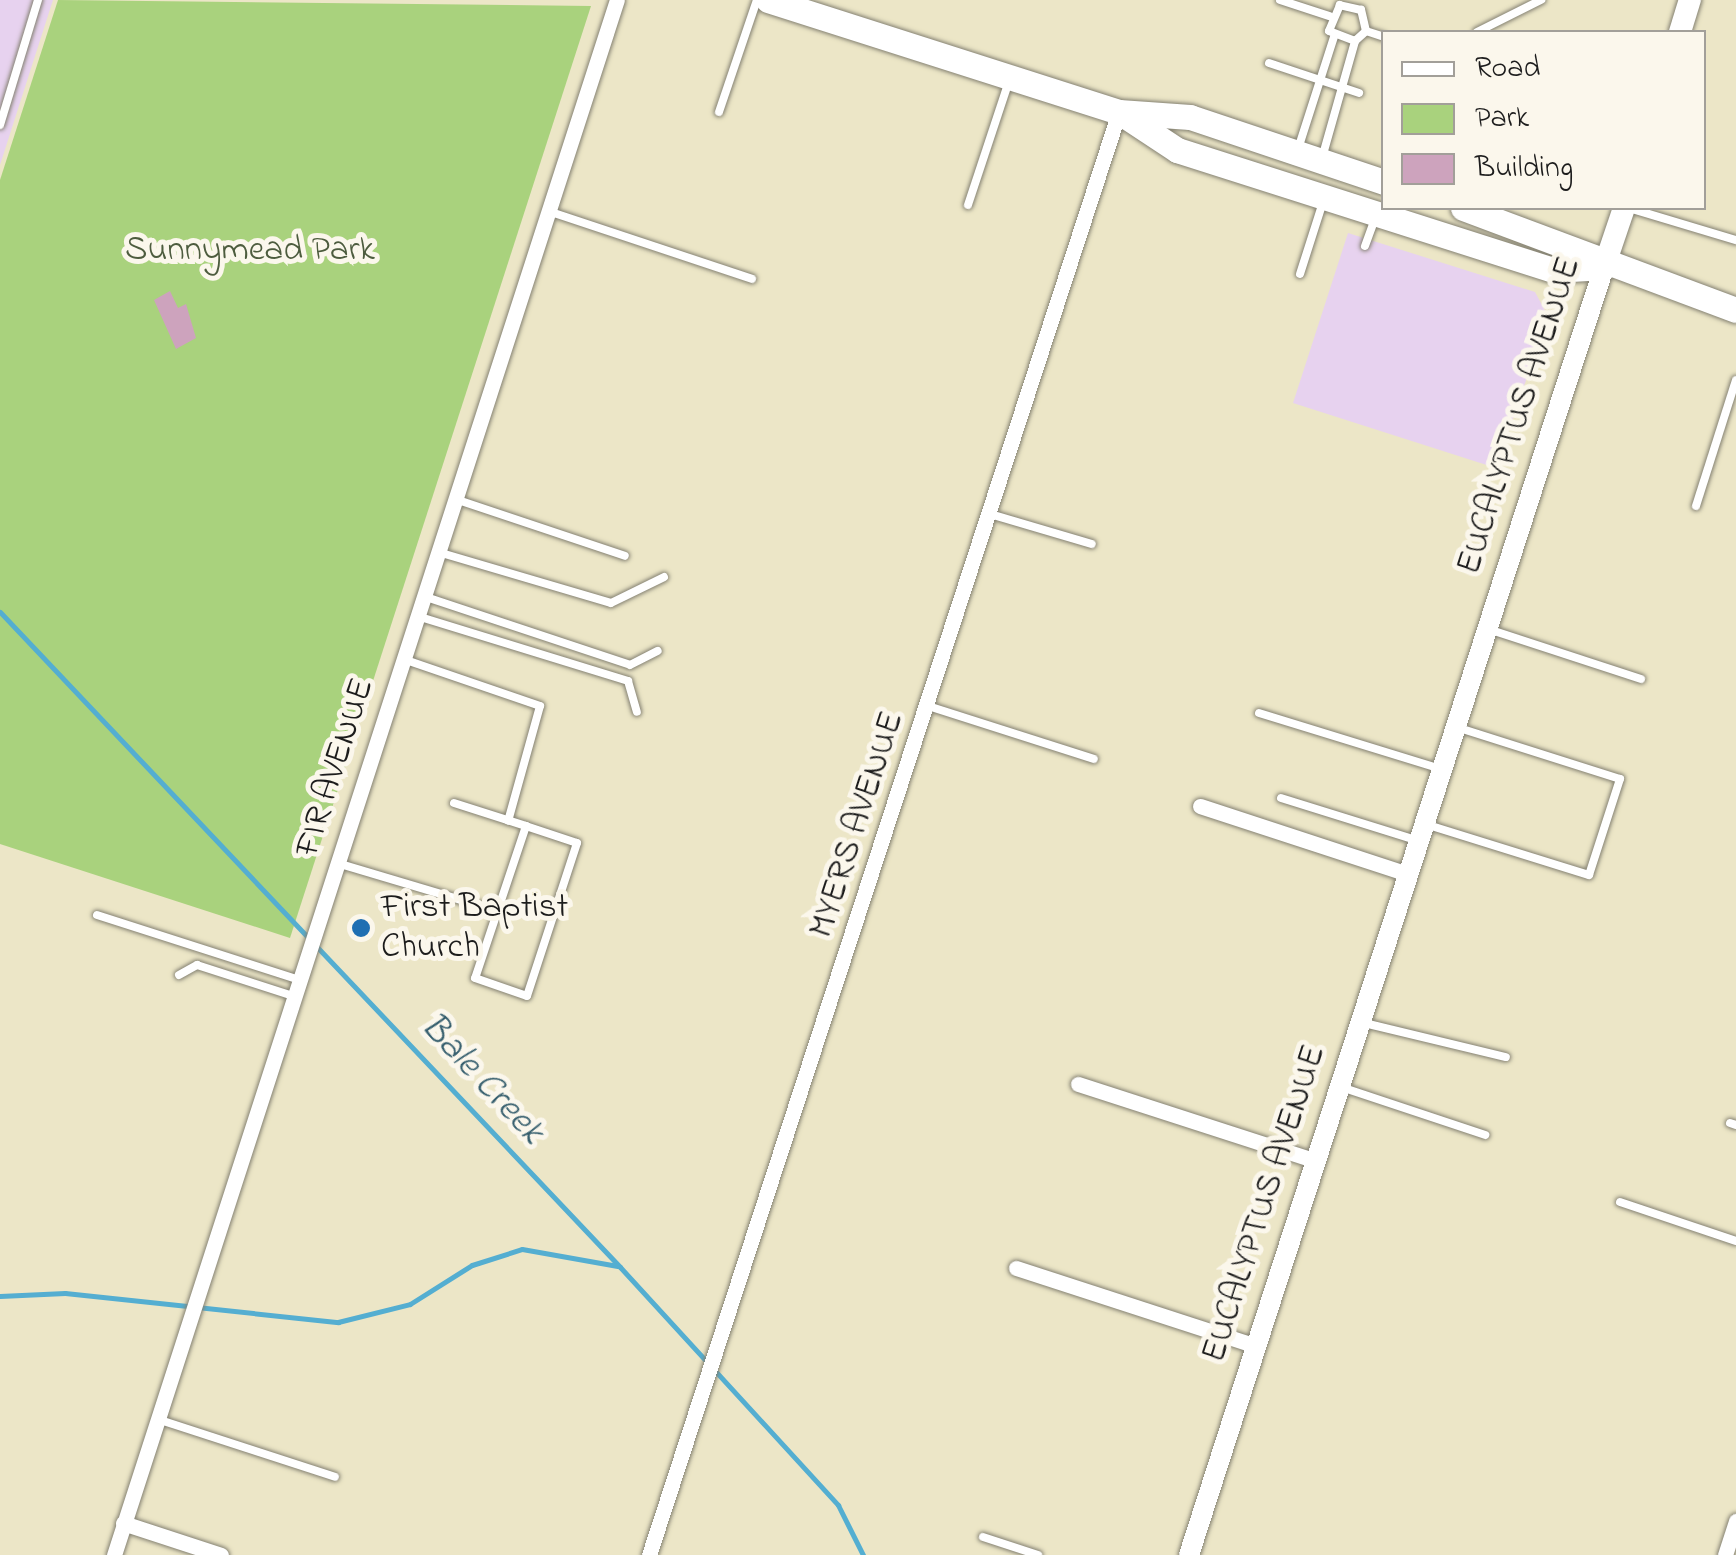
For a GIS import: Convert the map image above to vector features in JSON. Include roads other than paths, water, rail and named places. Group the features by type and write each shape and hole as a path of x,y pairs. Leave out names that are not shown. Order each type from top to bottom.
{"main road":[{"path":"768,0 1119,112 1190,117 1381,181"},
{"path":"1681,30 1690,0"},
{"path":"1119,112 1177,150 1554,270 1604,268"},
{"path":"1469,210 1565,240 1604,268 1736,310"},
{"name":"EUCALYPTUS AVENUE","path":"1604,268 1625,210"}],"street":[{"name":"FIR AVENUE","path":"114,1555 617,0"},
{"name":"MYERS AVENUE","path":"650,1555 1119,112"},
{"name":"EUCALYPTUS AVENUE","path":"1189,1555 1604,268"},
{"path":"1200,806 1408,874"},
{"path":"1078,1084 1316,1162"},
{"path":"1016,1268 1256,1346"},
{"path":"1725,1555 1736,1522"},
{"path":"123,1523 221,1555"}],"lane":[{"path":"0,125 38,0"},
{"path":"719,112 757,0"},
{"path":"1280,0 1330,16 1355,6 1366,31 1381,36"},
{"path":"1481,30 1540,0"},
{"path":"1309,158 1319,80 1334,37 1330,16"},
{"path":"1309,158 1355,42 1366,31"},
{"path":"1334,37 1355,42"},
{"path":"1269,64 1359,94"},
{"path":"968,204 1010,77"},
{"path":"1300,274 1324,197"},
{"path":"1633,210 1736,240"},
{"path":"548,211 752,279"},
{"path":"1365,246 1377,214"},
{"path":"1696,506 1736,380"},
{"path":"455,499 624,556"},
{"path":"990,514 1092,544"},
{"path":"438,552 611,602 664,577"},
{"path":"423,596 630,665 658,651"},
{"path":"417,616 628,682 637,712"},
{"path":"1488,629 1641,679"},
{"path":"403,659 540,706 508,821"},
{"path":"928,706 1094,759"},
{"path":"1259,713 1442,769"},
{"path":"1282,798 1589,874 1620,778 1456,727"},
{"path":"454,803 508,821 526,826 577,843 526,996 475,978 526,826"},
{"path":"337,863 498,911"},
{"path":"98,915 296,988"},
{"path":"179,976 196,965 296,988"},
{"path":"1360,1022 1506,1057"},
{"path":"1340,1087 1485,1135"},
{"path":"1620,1202 1736,1240"},
{"path":"157,1419 334,1478"},
{"path":"983,1537 1038,1555"}],"waterway":[{"name":"Bale Creek","path":"0,612 620,1267 838,1505 863,1555"},
{"path":"0,1296 65,1293 338,1322 410,1304 472,1265 522,1249 617,1266"}],"place":[{"name":"First Baptist Church","path":"361,928"}],"park label":[{"name":"Sunnymead Park","path":"250,251"}]}
